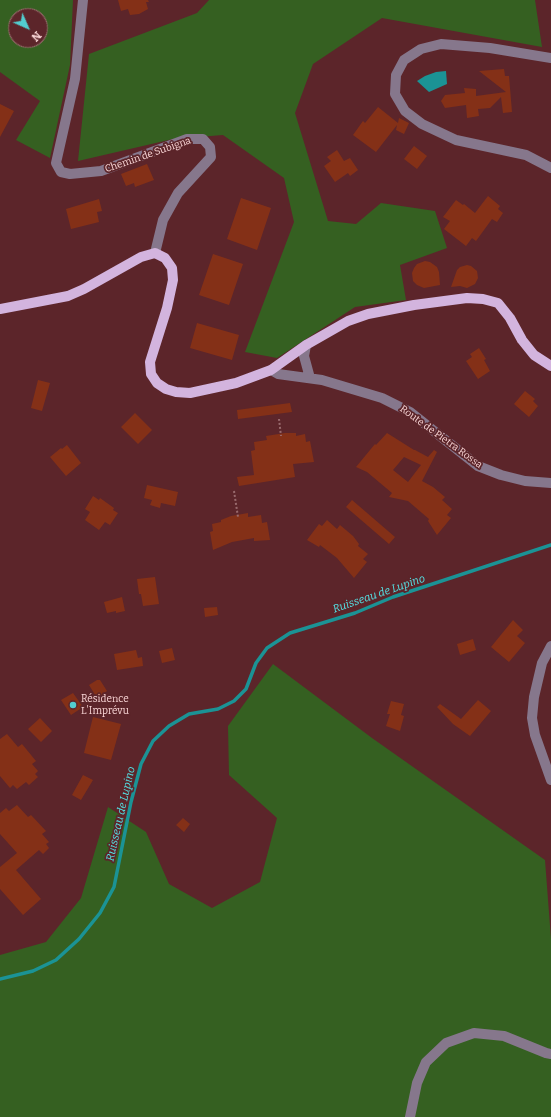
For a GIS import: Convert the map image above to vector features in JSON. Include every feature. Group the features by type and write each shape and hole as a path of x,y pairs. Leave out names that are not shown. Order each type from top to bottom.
{"main road":[{"path":"0,309 68,296 84,289 141,257 155,253 165,258 172,268 173,280 169,303 150,362 151,374 157,383 166,389 176,392 190,393 236,383 271,370 306,345 348,321 368,314 414,305 468,298 498,303 510,318 522,340 534,355 551,366"}],"street":[{"name":"Chemin de Subigna","path":"83,0 75,79 56,164 61,172 70,174 101,171 187,139 203,139 210,147 211,157 178,192 163,220 155,253"},
{"path":"551,58 490,48 441,44 421,49 404,60 396,75 395,94 405,111 422,124 456,140 526,155 551,168"},
{"path":"306,345 304,356 310,378"},
{"name":"Route de Pietra Rossa","path":"271,370 278,374 322,380 382,398 410,412 478,466 525,481 551,483"},
{"path":"551,646 542,663 534,697 532,718 535,735 551,780"},
{"path":"410,1117 417,1083 426,1062 446,1043 474,1033 504,1036 551,1054"}],"path":[{"path":"279,419 281,436"},
{"path":"234,491 238,517"}],"green space":[{"path":"0,0 73,0 70,65 50,158 16,140 40,101 0,72"},
{"path":"209,0 535,0 542,47 382,18 313,64 295,113 328,221 356,224 381,203 435,211 447,248 400,265 406,300 355,307 277,358 245,352 294,222 284,178 223,135 173,139 78,161 89,54 197,13"},
{"path":"273,664 372,738 545,860 551,939 551,1117 0,1117 0,955 46,942 81,898 108,807 146,832 169,884 212,908 260,882 277,818 229,775 228,726"}],"water":[{"path":"446,71 447,84 429,92 417,81 436,72"}],"building":[{"path":"118,0 148,0 149,2 146,2 148,9 139,14 130,15 128,9 121,11"},
{"path":"504,69 505,76 509,76 512,112 503,113 501,97 490,108 478,109 479,116 467,118 466,105 445,108 441,101 445,95 465,93 464,88 476,89 476,96 506,92 479,71"},
{"path":"0,104 14,111 0,137"},
{"path":"378,107 398,123 399,118 409,123 404,134 396,130 397,125 376,152 353,135 363,121 365,123"},
{"path":"414,146 427,156 417,169 404,159"},
{"path":"337,150 344,161 350,158 358,170 350,176 348,173 335,182 324,166 331,161 327,157"},
{"path":"147,164 154,180 135,187 134,183 126,186 121,174"},
{"path":"488,196 500,206 498,209 503,213 497,222 492,219 476,241 472,238 466,246 444,229 450,221 443,217 456,200 463,205 464,204 475,213"},
{"path":"241,198 271,208 257,250 227,239"},
{"path":"99,199 102,211 97,212 99,222 71,229 66,209"},
{"path":"213,254 243,264 229,305 199,295"},
{"path":"425,261 430,262 437,267 440,285 424,288 417,285 413,281 412,273 414,268 417,264"},
{"path":"467,265 471,266 477,271 478,278 475,284 467,288 460,286 451,287 457,270 460,267"},
{"path":"197,323 239,335 232,360 190,348"},
{"path":"479,348 486,359 484,360 490,371 478,379 466,361 472,357 470,354"},
{"path":"38,380 50,383 42,411 31,408"},
{"path":"525,391 535,399 533,401 538,406 529,417 514,404"},
{"path":"290,403 292,412 238,419 237,410"},
{"path":"135,413 152,430 138,444 121,427"},
{"path":"296,433 296,436 305,434 306,442 310,441 314,462 293,464 295,477 239,486 237,477 254,475 251,451 255,450 254,442 267,440 266,436"},
{"path":"387,433 428,457 434,450 437,452 422,481 433,487 445,497 442,500 452,509 447,515 451,518 437,535 428,521 429,519 408,501 389,497 392,493 367,472 356,467 375,444 376,445","holes":["404,457 421,465 408,482 393,470"]},
{"path":"67,445 81,463 66,476 50,457"},
{"path":"147,485 178,492 175,506 161,503 160,508 150,505 152,500 144,498"},
{"path":"93,496 99,500 100,498 114,508 113,510 118,513 110,525 105,522 99,530 85,520 90,512 85,509"},
{"path":"352,500 395,537 389,544 346,507"},
{"path":"248,513 248,517 261,515 262,523 267,522 270,540 254,541 254,538 232,542 213,550 210,532 213,531 212,524 221,522 221,520 231,516"},
{"path":"327,520 337,529 340,525 353,536 359,544 358,546 368,554 363,559 367,562 354,578 337,558 320,545 319,547 307,540 319,524 322,526"},
{"path":"155,577 159,604 143,606 141,594 139,594 137,579"},
{"path":"122,597 125,611 107,613 104,602"},
{"path":"217,607 218,615 205,617 204,608"},
{"path":"513,620 523,630 517,636 525,643 509,662 491,647"},
{"path":"473,639 476,650 460,655 457,644"},
{"path":"172,648 175,660 162,663 159,651"},
{"path":"136,650 138,658 142,657 143,666 117,670 114,654"},
{"path":"97,680 100,680 107,691 97,698 89,685"},
{"name":"Résidence L'Imprévu","path":"73,693 83,707 71,715 61,700"},
{"path":"478,700 491,711 470,736 453,724 437,707 440,704 461,719"},
{"path":"391,701 404,704 401,715 404,716 400,731 386,726 390,714 387,714"},
{"path":"93,717 121,724 111,760 84,753"},
{"path":"40,718 52,731 41,742 28,729"},
{"path":"7,734 18,747 22,744 36,761 32,764 38,771 35,774 38,777 29,785 26,782 17,789 13,785 10,788 0,776 0,739"},
{"path":"83,775 93,780 81,800 72,795"},
{"path":"17,805 28,817 31,815 46,831 42,834 49,842 46,844 49,848 43,854 39,850 16,870 41,899 23,915 0,889 0,867 17,853 0,834 0,813 6,808 9,811"},
{"path":"183,818 190,824 184,832 176,825"}],"waterway":[{"name":"Ruisseau de Lupino","path":"0,979 33,971 56,960 79,939 100,913 114,887 131,802 141,764 153,741 169,726 189,714 218,709 234,701 246,689 256,663 267,648 290,633 355,613 393,597 551,545"}],"place":[{"name":"Résidence L'Imprévu","path":"73,705"}]}
